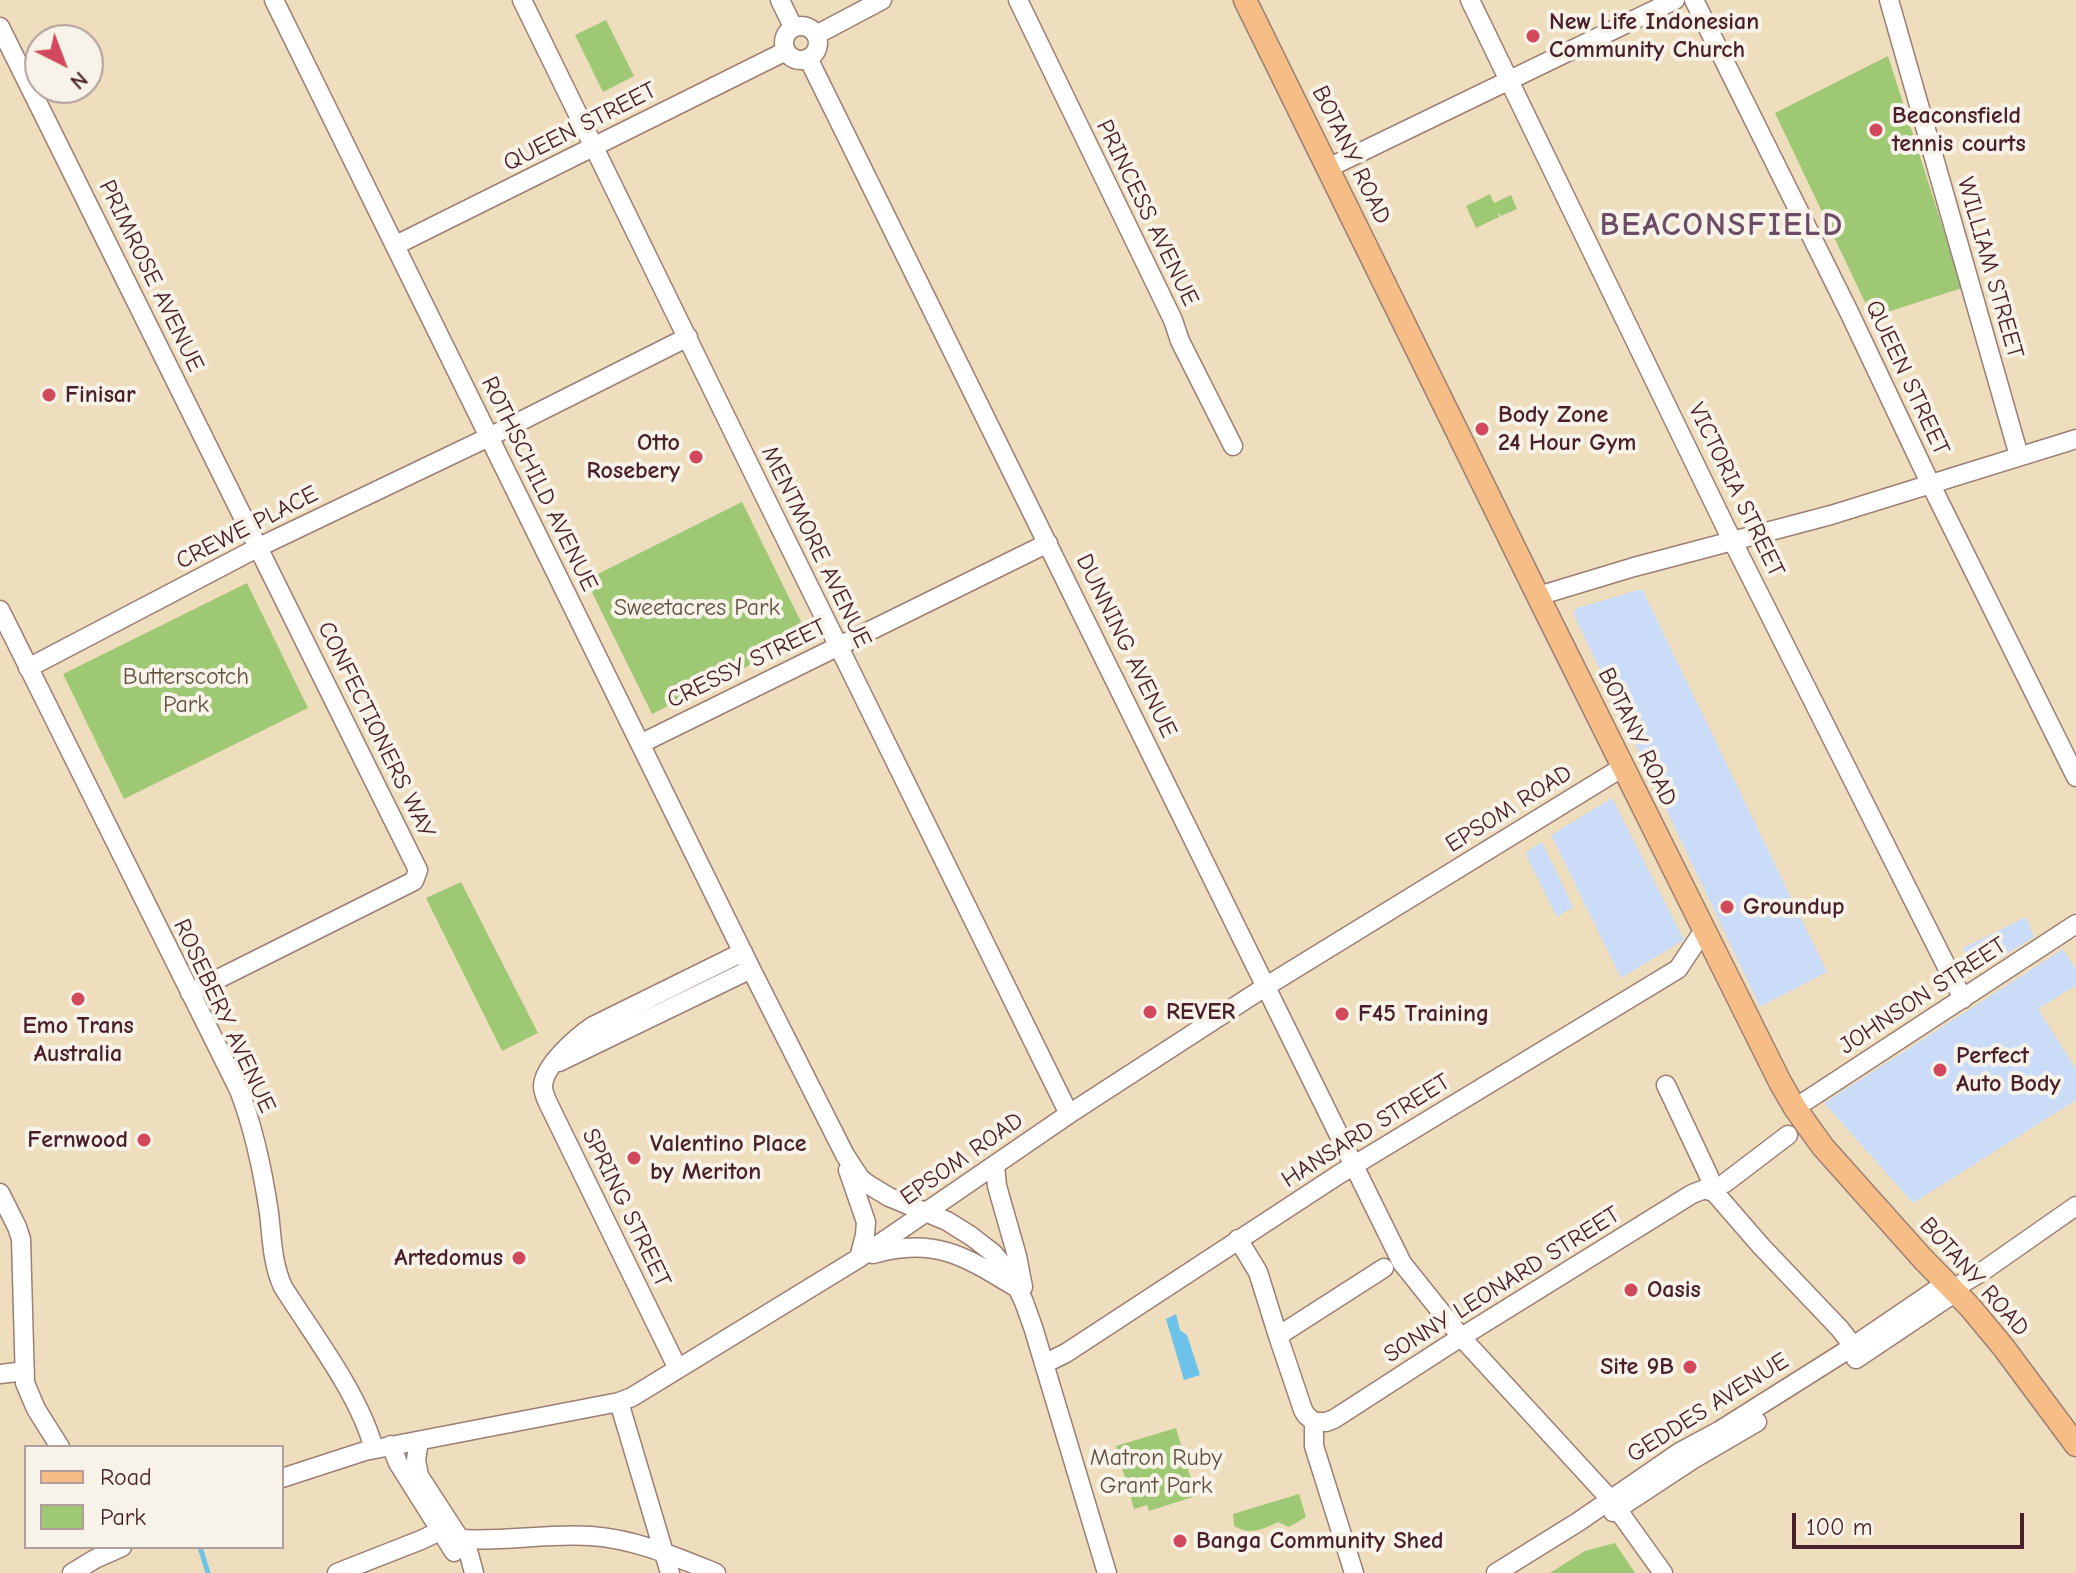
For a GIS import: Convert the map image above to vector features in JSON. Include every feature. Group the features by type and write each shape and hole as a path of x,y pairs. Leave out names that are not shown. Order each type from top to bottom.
{"main road":[{"name":"BOTANY ROAD","path":"1245,0 1780,1082 1823,1147 1952,1288 2012,1359 2074,1444"}],"street":[{"name":"ROTHSCHILD AVENUE","path":"274,0 839,1144 864,1182 889,1197 947,1221 987,1248 1008,1270 1028,1314"},
{"name":"MENTMORE AVENUE","path":"522,0 1069,1114"},
{"path":"780,0 793,27"},
{"path":"816,35 882,0"},
{"name":"PRINCESS AVENUE","path":"1018,0 1233,446"},
{"name":"VICTORIA STREET","path":"1470,0 1733,541 1963,999"},
{"path":"1328,168 1675,0"},
{"name":"QUEEN STREET","path":"1694,0 2076,777"},
{"name":"WILLIAM STREET","path":"1889,0 2019,456"},
{"path":"804,26 813,30 818,41 817,48 803,60 793,58 786,51 784,37 793,27 804,26"},
{"name":"PRIMROSE AVENUE","path":"0,27 259,547"},
{"name":"QUEEN STREET","path":"396,245 786,51"},
{"name":"DUNNING AVENUE","path":"808,58 1407,1271 1462,1338 1614,1504 1663,1573"},
{"name":"CREWE PLACE","path":"28,668 259,547 688,337"},
{"path":"1538,596 1831,515 2076,439"},
{"name":"CRESSY STREET","path":"640,744 1048,543"},
{"name":"CONFECTIONERS WAY","path":"190,993 414,881 418,870 259,547"},
{"name":"ROSEBERY AVENUE","path":"0,610 246,1108 266,1197 276,1274 363,1417 450,1538"},
{"name":"EPSOM ROAD","path":"284,1477 383,1447 619,1402 859,1258 1069,1114 1265,987 1623,767"},
{"name":"JOHNSON STREET","path":"1795,1108 2076,924"},
{"name":"HANSARD STREET","path":"1044,1364 1066,1353 1353,1165 1678,969 1704,930"},
{"path":"551,1067 587,1030 644,1001 747,961"},
{"path":"551,1067 678,1005 747,961"},
{"path":"644,1001 659,1007 678,1005"},
{"name":"SPRING STREET","path":"551,1067 543,1085 549,1105 678,1369"},
{"path":"1666,1085 1708,1174 1761,1246 1853,1346"},
{"path":"1720,1188 1788,1135"},
{"path":"839,1144 865,1218 866,1230 859,1258 899,1249 943,1251 967,1258 1019,1290"},
{"path":"995,1165 997,1186 1017,1256 1028,1314 1107,1573"},
{"name":"SONNY LEONARD STREET","path":"1314,1422 1334,1419 1685,1199 1702,1190 1720,1188"},
{"path":"0,1193 21,1239 25,1383 29,1397 59,1445"},
{"path":"1952,1288 1983,1271 2076,1206"},
{"path":"1238,1239 1256,1267 1304,1413 1314,1422 1314,1446 1354,1573"},
{"path":"1278,1336 1384,1268"},
{"name":"GEDDES AVENUE","path":"1520,1573 1680,1452 1952,1288"},
{"name":"GEDDES AVENUE","path":"1496,1573 1578,1522 1737,1435 1835,1373 1952,1288"},
{"path":"0,1374 25,1371"},
{"path":"619,1402 670,1573"},
{"path":"419,1441 416,1460 419,1476 450,1538 463,1573"},
{"path":"337,1573 421,1540 591,1536 622,1540 716,1573"},
{"path":"450,1538 469,1554 473,1573"},
{"path":"72,1573 117,1549"}],"shaded area":[{"path":"1642,589 1827,972 1760,1007 1573,613 1577,608"},
{"path":"1612,798 1684,940 1621,978 1551,835"},
{"path":"1542,842 1573,907 1557,917 1525,853"},
{"path":"2026,917 2034,937 1976,973 1963,948"},
{"path":"2063,949 2076,969 2076,985 2038,1009 2076,1069 2076,1100 1913,1203 1824,1103"}],"green space":[{"path":"606,20 634,76 603,92 575,35"},
{"path":"1888,56 1962,288 1872,317 1775,113"},
{"path":"1490,194 1494,203 1511,195 1517,209 1501,216 1498,213 1499,217 1476,228 1466,206"},
{"name":"Sweetacres Park","path":"742,502 808,636 652,714 586,580"},
{"name":"Butterscotch Park","path":"247,583 308,708 124,799 63,674"},
{"path":"461,882 538,1033 502,1051 426,898"},
{"name":"Matron Ruby Grant Park","path":"1176,1428 1196,1496 1149,1511 1147,1505 1134,1509 1116,1446"},
{"path":"1299,1494 1306,1517 1289,1527 1278,1522 1251,1531 1234,1526 1233,1514"},
{"path":"1615,1543 1635,1573 1550,1573 1585,1551"}],"water":[{"path":"1176,1314 1180,1330 1187,1335 1200,1375 1184,1380 1166,1319"}],"waterway":[{"path":"201,1549 208,1573"}],"place":[{"name":"New Life Indonesian Community Church","path":"1533,36"},
{"name":"Beaconsfield tennis courts","path":"1876,130"},
{"name":"Finisar","path":"49,395"},
{"name":"Body Zone 24 Hour Gym","path":"1482,429"},
{"name":"Otto Rosebery","path":"696,457"},
{"name":"Groundup","path":"1727,907"},
{"name":"Emo Trans Australia","path":"78,999"},
{"name":"REVER","path":"1150,1012"},
{"name":"F45 Training","path":"1342,1014"},
{"name":"Perfect Auto Body","path":"1940,1070"},
{"name":"Fernwood","path":"144,1140"},
{"name":"Valentino Place by Meriton","path":"634,1158"},
{"name":"Artedomus","path":"519,1258"},
{"name":"Oasis","path":"1631,1290"},
{"name":"Site 9B","path":"1690,1367"},
{"name":"Banga Community Shed","path":"1180,1541"}],"district":[{"name":"BEACONSFIELD","path":"1722,226"}]}
